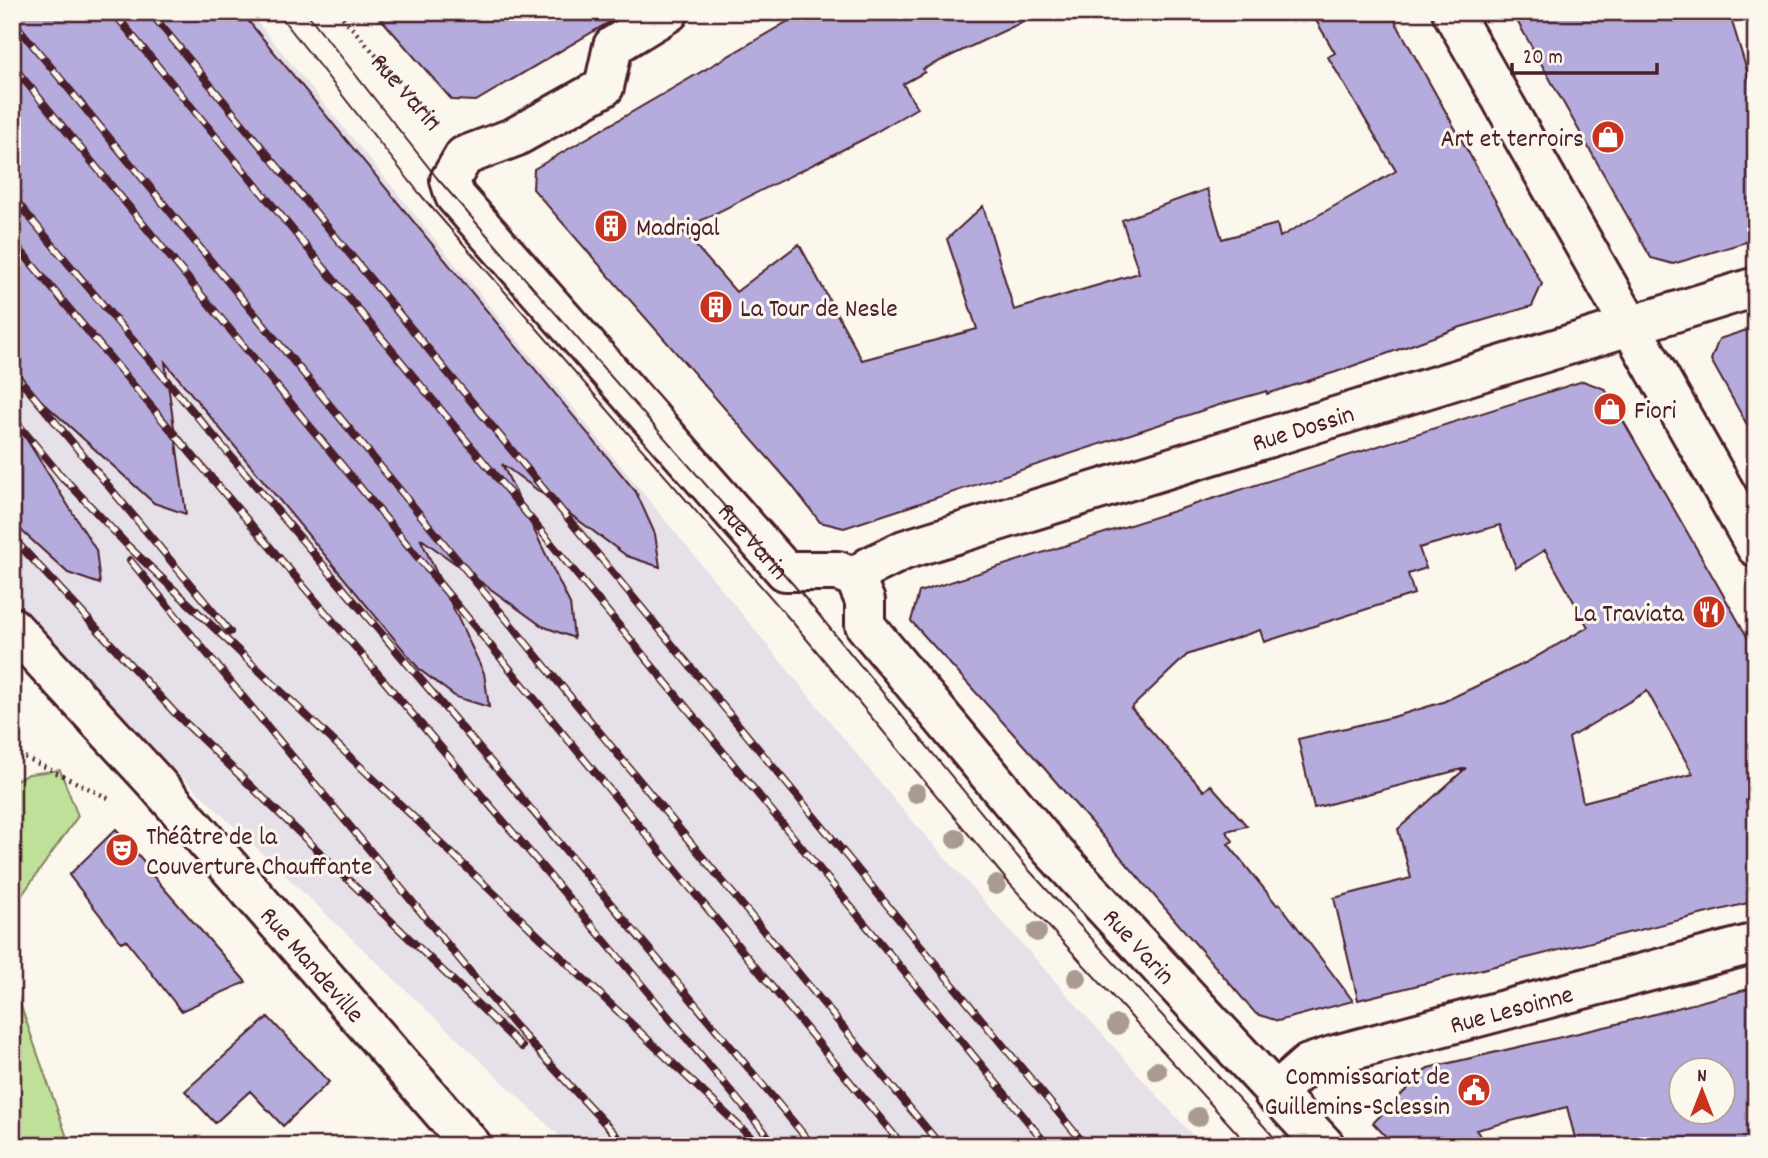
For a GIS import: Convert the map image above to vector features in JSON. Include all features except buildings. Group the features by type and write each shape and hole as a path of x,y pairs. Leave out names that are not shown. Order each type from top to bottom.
{"street":[{"path":"464,156 515,137 604,87 612,46 669,12"},
{"path":"1452,12 1756,547"},
{"name":"Rue Varin","path":"464,156 453,170 450,180 455,196 785,572 838,572 855,578 865,601 865,625 1050,848 1325,1146"},
{"name":"Rue Dossin","path":"855,578 869,567 904,550 1756,287"},
{"name":"Rue Mandeville","path":"12,627 155,782 472,1146"},
{"name":"Rue Lesoinne","path":"1275,1094 1308,1064 1335,1055 1756,943"}],"path":[{"name":"Rue Varin","path":"338,12 464,156"},
{"path":"12,751 101,798 129,801 155,782"}],"shaded area":[{"path":"12,12 249,12 900,807 1202,1146 570,1146 81,681 12,608"}],"green space":[{"path":"60,770 78,816 12,909 12,782 29,774"},
{"path":"12,981 69,1143 67,1146 12,1146"}],"tram line":[{"path":"277,12 419,193 794,624 1009,883 1249,1146"},
{"path":"306,12 437,178 805,598 1027,868 1282,1146"}],"railway":[{"path":"113,12 1048,1146"},
{"path":"150,12 1086,1146"},
{"path":"12,20 941,1146"},
{"path":"12,65 903,1146"},
{"path":"12,196 813,1146"},
{"path":"12,240 776,1146"},
{"path":"12,370 230,632"},
{"path":"12,417 66,482"},
{"path":"61,475 128,546 760,1146"},
{"path":"12,537 175,713 522,1047"},
{"path":"130,560 514,1025 623,1143"}],"place":[{"name":"Art et terroirs","path":"1608,137"},
{"name":"Madrigal","path":"611,226"},
{"name":"La Tour de Nesle","path":"716,307"},
{"name":"Fiori","path":"1610,409"},
{"name":"La Traviata","path":"1709,612"},
{"name":"Théâtre de la Couverture Chauffante","path":"122,850"},
{"name":"Commissariat de Guillemins-Sclessin","path":"1474,1090"}]}
